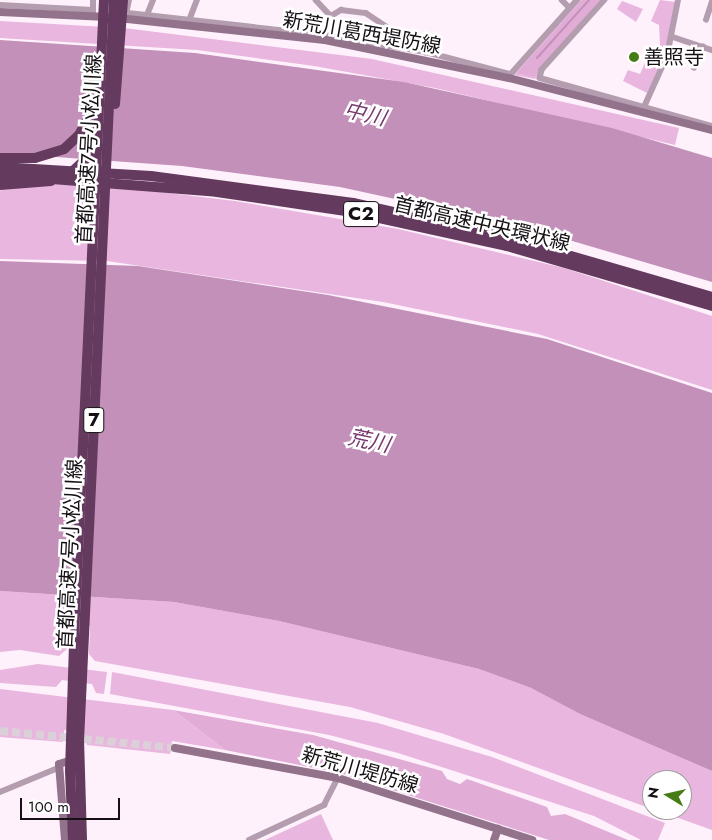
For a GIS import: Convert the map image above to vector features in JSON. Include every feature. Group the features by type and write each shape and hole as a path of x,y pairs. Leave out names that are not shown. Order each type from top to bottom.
{"highway":[{"name":"首都高速7号小松川線","path":"82,840 80,721 114,0"},
{"path":"0,185 37,184 66,176 103,142 116,99 123,0"},
{"path":"0,158 45,156 64,149 79,136 92,103 98,9"},
{"name":"首都高速7号小松川線","path":"73,840 70,771 98,9"},
{"name":"首都高速中央環状線","path":"0,167 159,177 354,204 538,245 712,297"},
{"name":"首都高速中央環状線","path":"0,175 193,189 362,214 555,258 712,306"}],"main road":[{"name":"新荒川葛西堤防線","path":"0,12 98,9 125,15 325,40 510,76 608,99 712,128"},
{"name":"新荒川堤防線","path":"175,748 338,778 532,840"},
{"path":"65,840 58,768 65,758 82,764 87,840"},
{"path":"494,840 498,828"}],"street":[{"path":"93,0 98,9"},
{"path":"129,0 125,15 190,18 426,52 510,76 577,0"},
{"path":"147,15 153,0"},
{"path":"190,18 197,0"},
{"path":"316,0 331,16 341,10 366,13 426,52"},
{"path":"562,0 570,8"},
{"path":"604,0 540,78 608,99 645,105 712,128"},
{"path":"645,105 662,71 673,37 678,0"},
{"path":"706,20 712,1"},
{"path":"0,5 98,9"},
{"path":"673,37 712,50"},
{"path":"694,68 703,47"},
{"path":"0,792 58,768"},
{"path":"249,840 324,805 338,778"}],"shaded area":[{"path":"580,0 602,0 535,79 514,75"},
{"path":"582,0 599,0 534,77 517,73"},
{"path":"660,0 675,2 666,52 647,93 623,81 628,70 640,74 648,56 654,58 660,45 659,25 651,21"},
{"path":"622,1 643,9 636,22 617,9"},
{"path":"0,21 124,28 372,59 679,128 675,145 435,88 314,66 197,50 0,38"},
{"path":"8,182 111,186 235,201 398,229 564,268 712,316 712,390 538,334 383,302 107,261 0,259 0,191"},
{"path":"0,591 174,602 279,621 479,669 531,688 580,714 712,771 712,830 684,820 692,820 692,770 642,770 642,805 444,734 350,707 95,661 89,654 90,626 69,625 67,649 59,656 20,650 0,652"},
{"path":"38,664 107,672 104,694 96,693 92,684 62,680 56,687 0,683 0,670"},
{"path":"112,672 378,723 492,757 642,814 642,820 657,820 665,823 658,840 641,840 594,816 398,753 329,735 110,694"},
{"path":"0,689 173,710 225,750 172,741 170,754 87,745 83,732 64,730 63,742 0,737"},
{"path":"173,710 313,735 442,771 447,779 460,784 467,779 547,807 551,816 565,814 628,840 549,840 339,773 225,750"},
{"path":"321,814 333,840 265,840"}],"water":[{"name":"中川","path":"0,40 195,53 404,82 612,128 712,158 712,282 528,228 340,187 182,166 0,153"},
{"name":"荒川","path":"0,261 138,266 328,295 547,339 712,393 712,771 580,714 531,688 479,669 279,621 174,602 0,591"}],"waterway":[{"path":"537,58 589,0"}],"tunnel":[{"path":"0,731 175,748"}],"place":[{"name":"善照寺","path":"634,57"}]}
